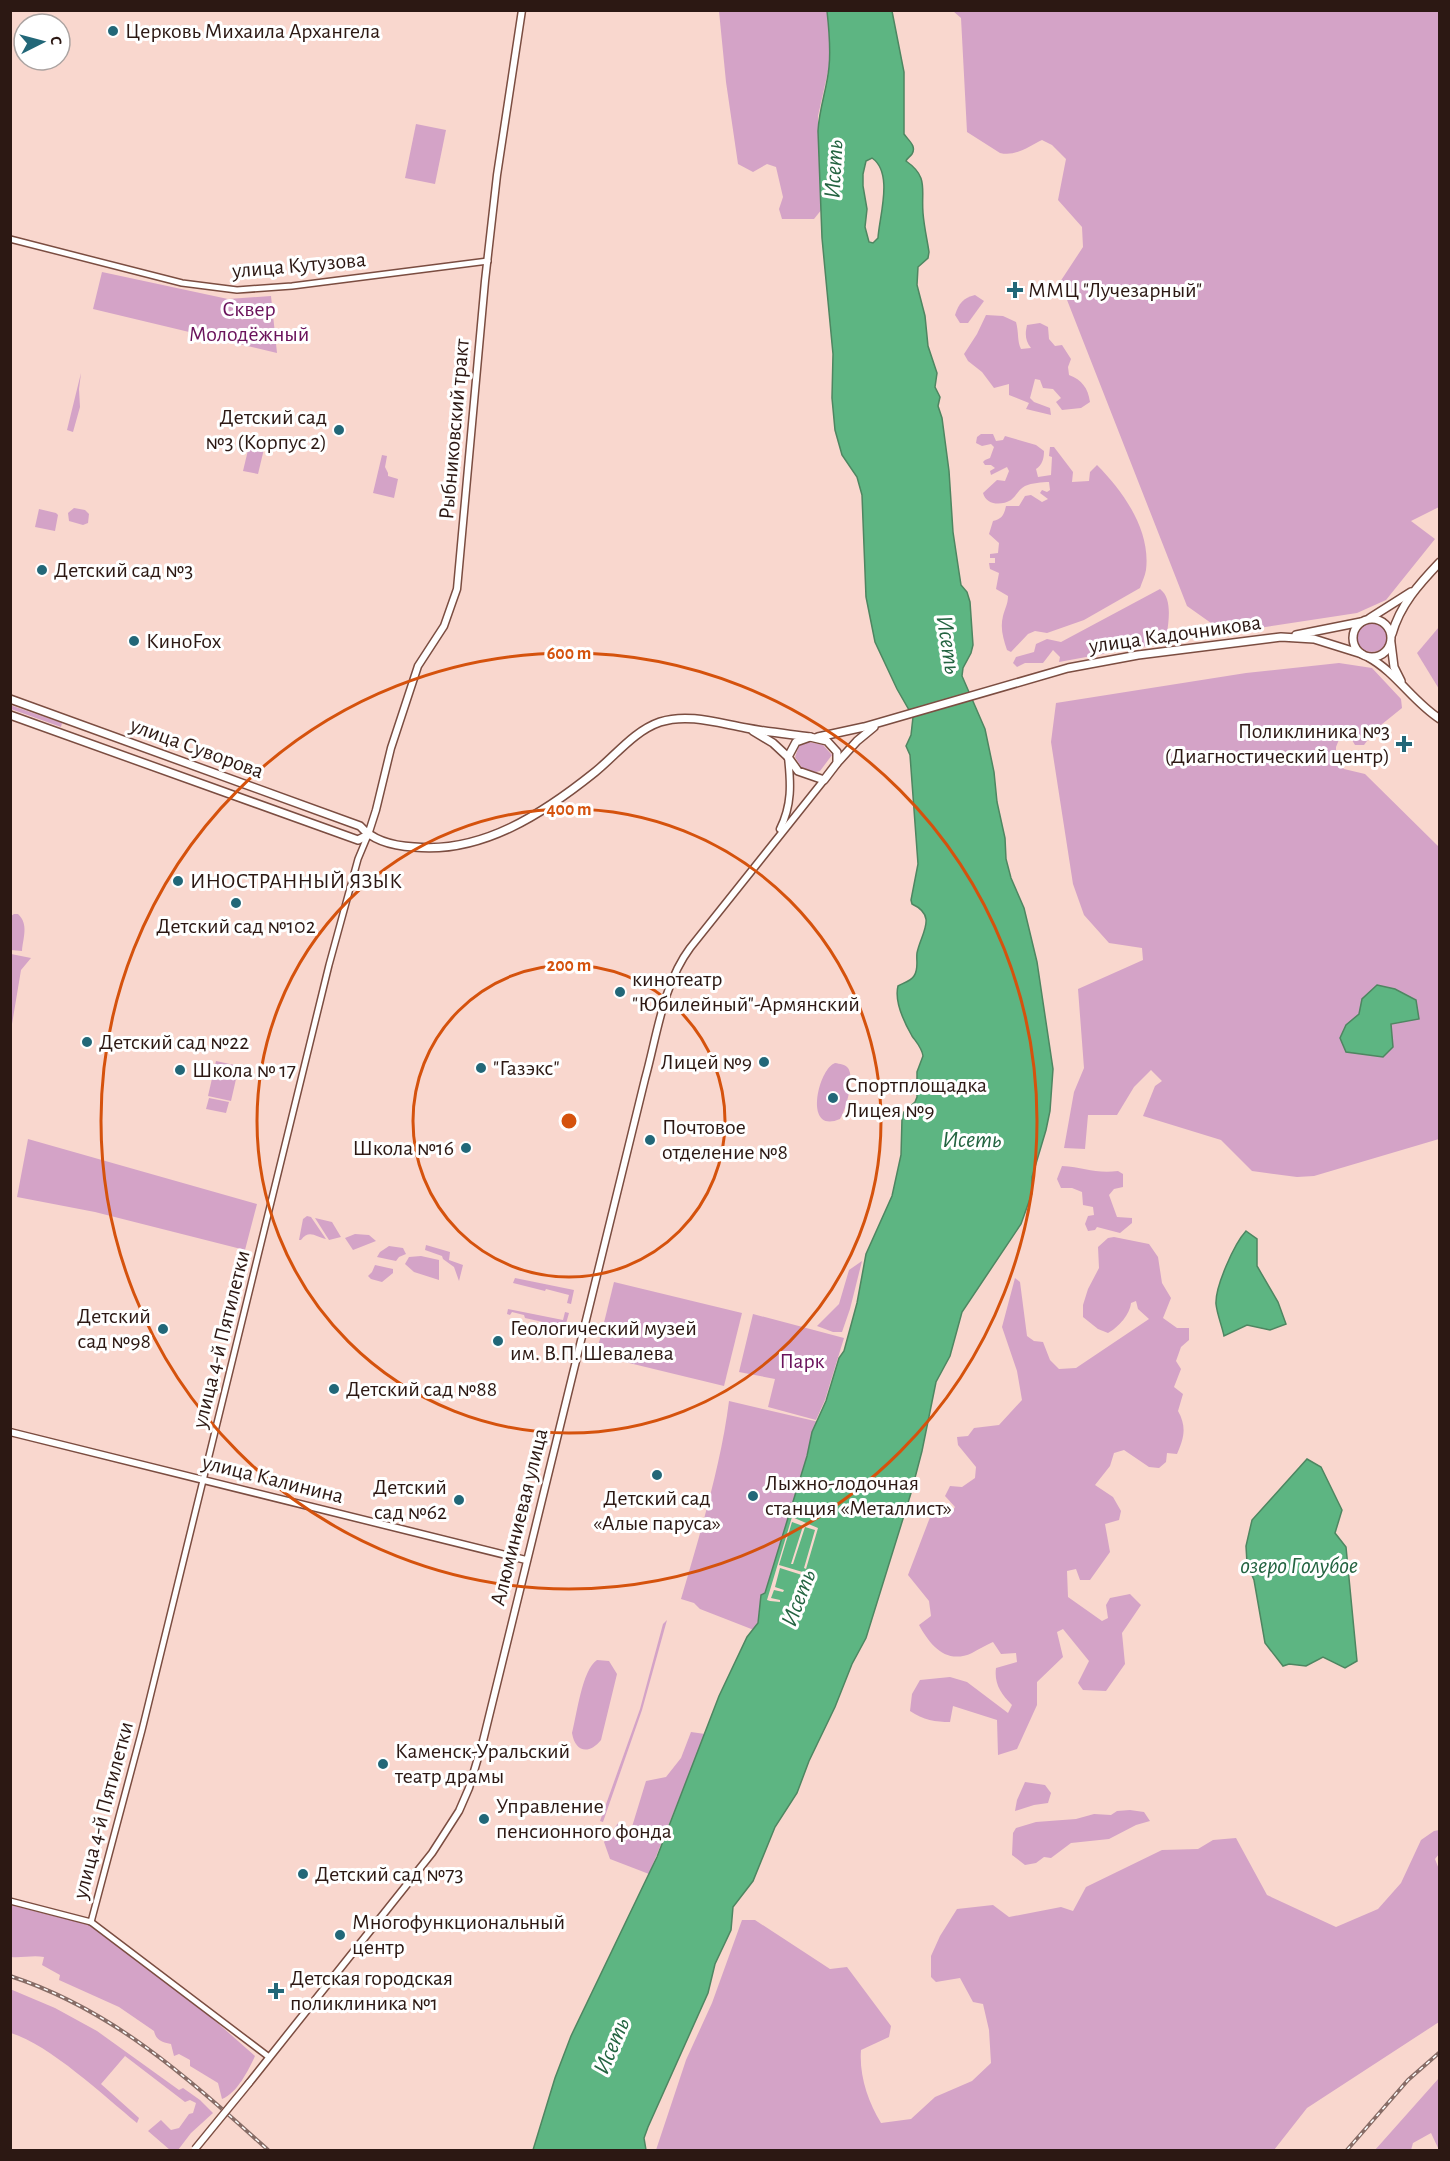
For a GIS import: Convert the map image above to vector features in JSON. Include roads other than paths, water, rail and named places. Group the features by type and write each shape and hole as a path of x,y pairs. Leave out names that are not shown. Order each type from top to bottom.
{"main road":[{"name":"Рыбниковский тракт","path":"368,836 391,748 418,666 444,626 457,589 497,175 522,10"},
{"path":"1361,622 1355,630 1353,639 1356,647 1364,655 1375,657 1384,653 1400,611 1418,586 1440,562"},
{"path":"1281,637 1361,622 1399,601 1418,586"},
{"path":"1369,619 1382,621 1389,628 1394,667 1406,688"},
{"name":"улица Кадочникова","path":"894,718 1068,668 1107,660 1281,637 1314,639 1364,655 1382,667 1440,719"},
{"name":"улица Суворова","path":"10,699 360,826 368,836 393,844 424,848 467,843 493,836 522,822 558,800 637,735 654,724 686,718 814,737"},
{"name":"улица Суворова","path":"10,715 358,840 368,836"},
{"path":"774,841 788,810 791,783 788,757 796,742 839,734 894,718"},
{"path":"774,841 837,763 862,736 894,718"},
{"path":"748,728 773,743 788,757 795,769 803,774 824,780"},
{"path":"814,737 833,746 837,752 837,763"},
{"name":"Алюминиевая улица","path":"195,2150 432,1853 459,1810 469,1788 483,1741 645,1078 673,977 680,961 774,841"},
{"name":"улица Калинина","path":"10,1432 526,1560"}],"street":[{"name":"улица Кутузова","path":"10,239 182,283 237,290 314,283 488,261"},
{"name":"улица 4-й Пятилетки","path":"91,1922 142,1730 328,965 358,859 368,836"},
{"path":"10,1901 91,1922 269,2057"}],"water":[{"name":"Исеть","path":"827,11 892,11 904,72 904,134 913,148 912,154 906,161 921,178 923,218 929,252 928,258 918,267 917,285 925,316 928,346 937,373 935,387 940,397 938,406 942,418 949,471 953,532 961,585 967,592 970,602 973,645 962,676 985,729 1005,838 1006,859 1011,878 1024,908 1037,962 1053,1069 1050,1111 1032,1177 1032,1193 1021,1224 962,1312 950,1356 936,1382 911,1493 866,1638 852,1664 797,1793 775,1827 753,1881 733,1907 731,1930 715,1964 708,1993 644,2138 646,2150 533,2150 555,2078 571,2036 657,1857 719,1696 747,1637 758,1623 761,1595 765,1593 807,1456 812,1432 826,1401 839,1358 844,1351 857,1303 866,1254 892,1196 901,1155 902,1119 904,1112 917,1097 917,1072 923,1056 903,1018 897,999 898,986 911,979 916,973 917,953 926,926 924,914 912,904 911,900 918,864 910,755 906,746 911,735 913,717 875,642 866,597 862,495 857,477 842,455 835,430 832,398 833,354 822,238 818,131 829,67","holes":["872,158 879,165 884,184 884,196 878,238 873,243 869,242 865,227 867,209 863,174 866,161"]},
{"path":"1377,985 1395,989 1416,1000 1419,1019 1391,1024 1393,1047 1383,1057 1346,1052 1340,1038 1346,1025 1359,1014 1362,999"},
{"path":"1246,1231 1257,1239 1257,1266 1278,1302 1286,1324 1270,1330 1247,1325 1224,1336 1216,1304 1219,1287 1226,1266"},
{"name":"озеро Голубое","path":"1307,1459 1321,1467 1342,1510 1335,1533 1346,1547 1357,1661 1345,1668 1323,1657 1306,1666 1289,1664 1283,1666 1265,1643 1254,1580 1247,1563 1246,1546 1252,1520"}],"railway":[{"path":"10,1976 48,1990 117,2027 179,2073 268,2150"},
{"path":"1347,2150 1408,2080 1440,2052"}],"place":[{"name":"Церковь Михаила Архангела","path":"113,31"},
{"name":"ММЦ \"Лучезарный\"","path":"1015,290"},
{"name":"Детский сад №3 (Корпус 2)","path":"339,430"},
{"name":"Детский сад №3","path":"42,570"},
{"name":"КиноFox","path":"134,641"},
{"name":"Поликлиника №3 (Диагностический центр)","path":"1404,744"},
{"name":"ИНОСТРАННЫЙ ЯЗЫК","path":"178,881"},
{"name":"Детский сад №102","path":"236,903"},
{"name":"кинотеатр \"Юбилейный\"-Армянский","path":"620,992"},
{"name":"Детский сад №22","path":"87,1042"},
{"name":"Лицей №9","path":"764,1062"},
{"name":"\"Газэкс\"","path":"481,1068"},
{"name":"Школа № 17","path":"180,1070"},
{"name":"Спортплощадка Лицея №9","path":"833,1098"},
{"name":"Почтовое отделение №8","path":"650,1140"},
{"name":"Школа №16","path":"466,1148"},
{"name":"Детский сад №98","path":"163,1329"},
{"name":"Геологический музей им. В.П. Шевалева","path":"498,1341"},
{"name":"Детский сад №88","path":"334,1389"},
{"name":"Детский сад «Алые паруса»","path":"657,1475"},
{"name":"Лыжно-лодочная станция «Металлист»","path":"753,1496"},
{"name":"Детский сад №62","path":"459,1500"},
{"name":"Каменск-Уральский театр драмы","path":"383,1764"},
{"name":"Управление пенсионного фонда","path":"484,1819"},
{"name":"Детский сад №73","path":"303,1874"},
{"name":"Многофункциональный центр","path":"340,1935"},
{"name":"Детская городская поликлиника №1","path":"276,1991"}],"park label":[{"name":"Сквер Молодёжный","path":"249,322"},
{"name":"Парк","path":"802,1361"}]}
